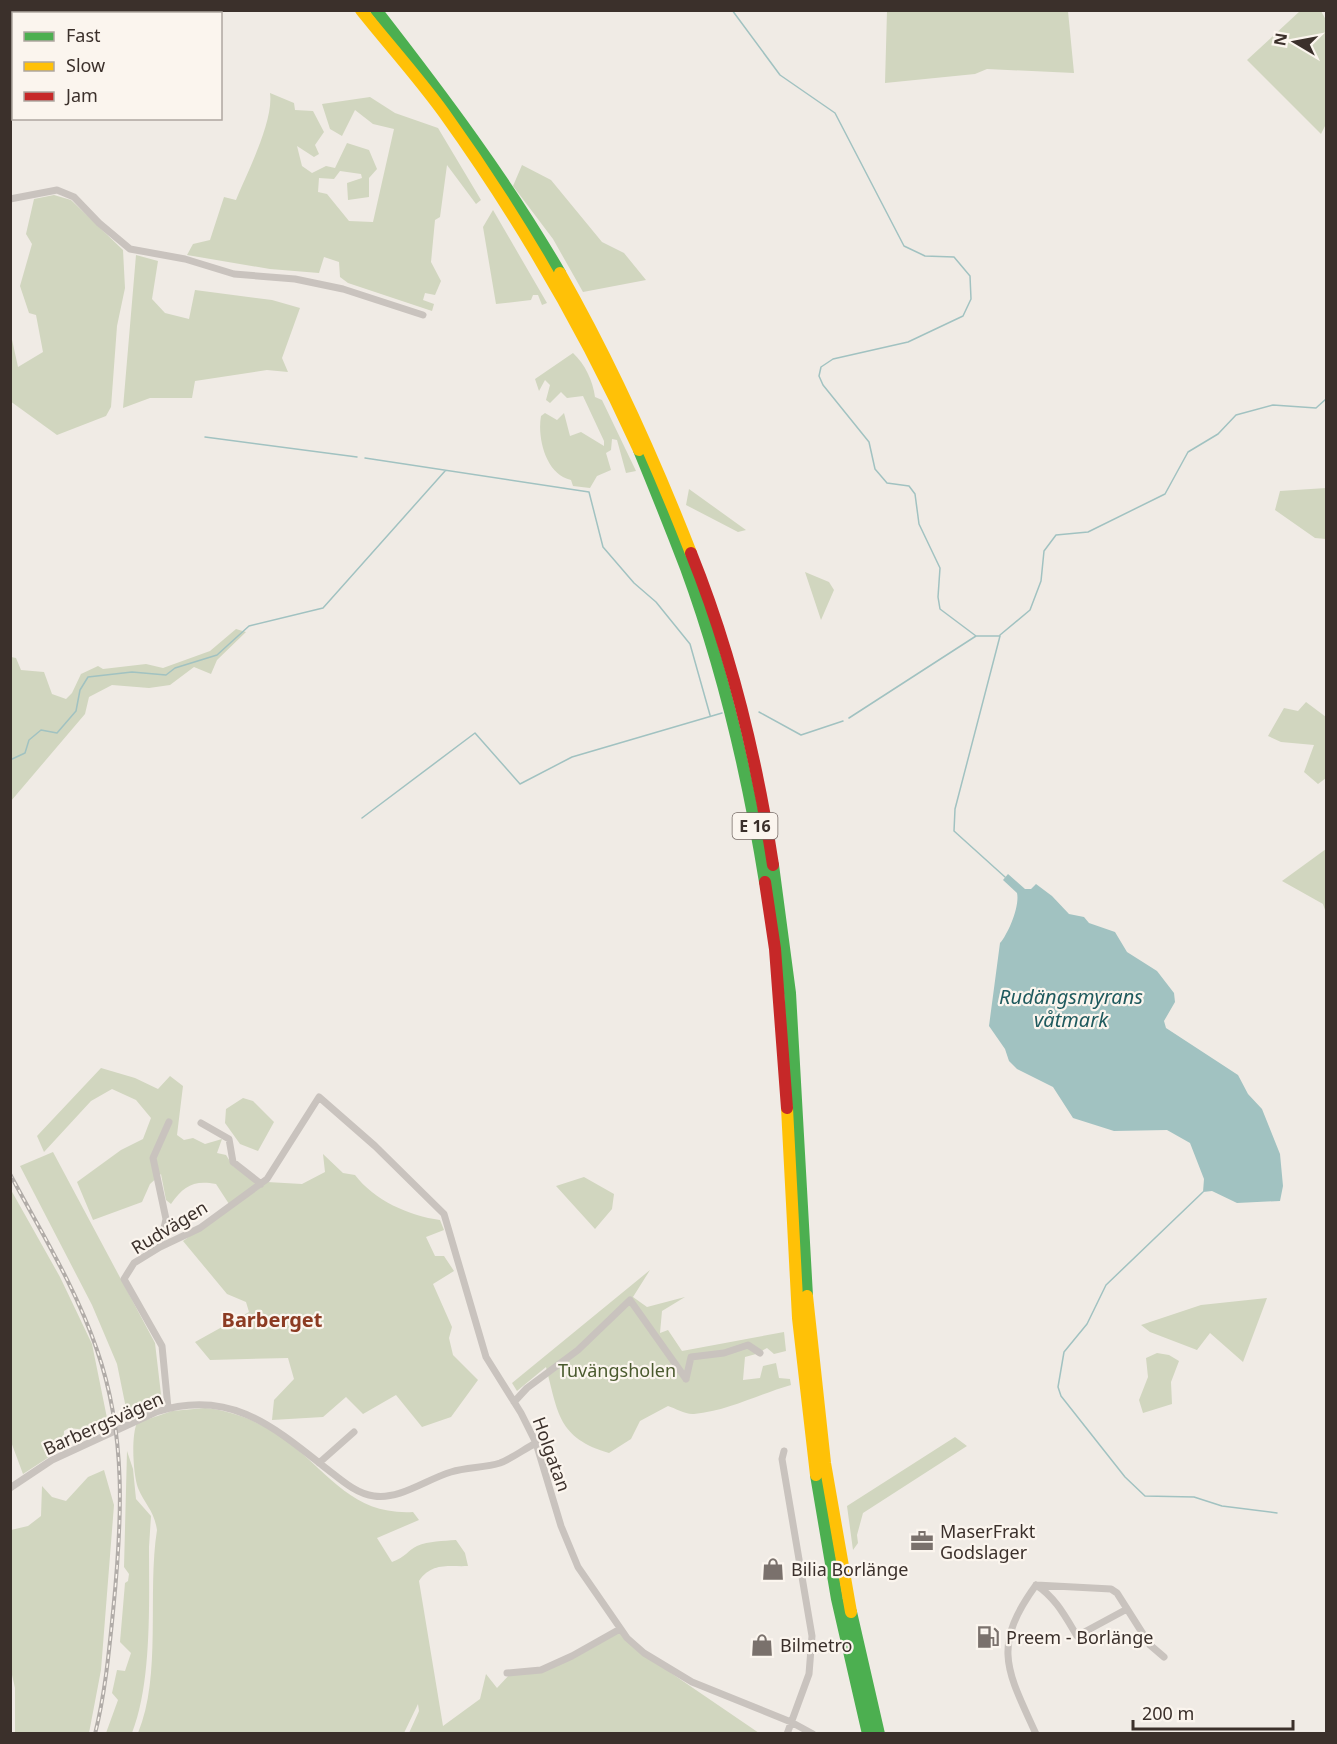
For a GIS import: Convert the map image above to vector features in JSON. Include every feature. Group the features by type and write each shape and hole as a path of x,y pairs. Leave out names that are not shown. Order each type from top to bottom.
{"highway":[{"name":"E 16","path":"361,10 457,132 502,199 599,366 658,496 711,647 747,781 772,924 784,1053 797,1298 805,1392 835,1591 868,1734"},
{"name":"E 16","path":"376,10 445,98 512,193 599,344 669,494 722,644 757,779 779,900 791,997 807,1297 822,1446 846,1589 879,1734"}],"street":[{"path":"10,199 57,190 74,197 99,223 130,249 185,260 234,274 295,279 343,289 423,315"},
{"name":"Rudvägen","path":"168,1408 162,1346 124,1279 134,1263 160,1247 200,1228 267,1179 319,1097"},
{"name":"Holgatan","path":"319,1097 375,1146 444,1214 486,1357 536,1443 571,1552 595,1594 620,1629 644,1653 686,1679 791,1722 813,1734"},
{"path":"160,1247 166,1219 153,1158 169,1122"},
{"path":"201,1123 229,1139 233,1162 261,1184"},
{"path":"514,1402 526,1388 578,1350 630,1300 686,1379 691,1357 724,1353 748,1345 760,1353"},
{"name":"Barbergsvägen","path":"10,1488 52,1461 168,1408 196,1404 231,1407 280,1431 319,1463 363,1494 388,1496 450,1472 504,1462 536,1443"},
{"path":"319,1463 354,1432"},
{"path":"784,1451 782,1459 790,1512 812,1636 809,1674 787,1734"},
{"path":"1036,1585 1106,1587 1117,1593 1150,1645 1164,1657"},
{"path":"1036,1585 1047,1592 1058,1605 1077,1636 1127,1609"},
{"path":"1036,1585 1017,1611 1009,1634 1007,1662 1036,1734"},
{"path":"507,1673 541,1670 572,1656 620,1629"}],"green space":[{"path":"887,11 1068,11 1074,73 987,69 975,74 885,83"},
{"path":"1300,11 1321,11 1326,20 1326,124 1321,134 1247,60"},
{"path":"270,93 294,103 295,110 313,111 324,132 315,145 319,154 314,157 297,146 302,166 312,173 326,166 335,168 347,143 369,150 377,169 369,178 369,197 348,200 347,183 362,178 361,174 340,171 334,179 319,178 318,192 327,194 349,221 373,222 394,129 373,124 355,110 342,136 330,129 322,104 370,97 395,113 438,128 481,200 476,204 447,165 440,217 435,220 431,262 441,281 435,295 425,293 423,300 434,304 432,311 348,283 340,277 339,262 324,257 319,273 270,269 187,255 193,244 210,240 224,197 236,200 264,132 270,105"},
{"path":"522,165 551,180 602,242 624,253 646,280 583,292 553,239 513,186"},
{"path":"54,195 71,200 123,250 125,288 117,326 111,407 106,416 57,435 10,401 11,335 18,367 43,352 36,315 29,313 20,286 32,244 26,234 34,199"},
{"path":"493,210 547,303 542,305 538,295 533,295 531,300 496,304 483,227"},
{"path":"136,255 158,261 152,299 165,313 189,319 195,290 272,300 300,308 282,358 288,372 267,370 195,381 192,398 150,398 123,408"},
{"path":"573,353 588,373 595,397 602,400 636,471 626,473 617,440 612,439 611,450 606,453 611,470 597,476 590,488 573,486 571,480 555,471 545,454 540,435 541,416 545,413 557,420 564,413 570,436 581,432 604,446 604,441 583,396 567,398 561,392 550,403 546,400 550,385 545,380 539,391 535,379"},
{"path":"1326,488 1326,539 1315,538 1275,510 1280,491"},
{"path":"689,489 746,530 738,532 686,505"},
{"path":"805,572 829,582 834,590 821,620"},
{"path":"236,629 246,632 217,660 211,674 194,667 170,685 149,688 112,685 89,697 85,714 11,801 11,657 16,658 21,670 44,672 52,694 66,699 72,693 81,674 98,666 103,669 146,664 163,668 210,651"},
{"path":"1306,702 1326,717 1326,778 1318,784 1304,772 1314,745 1281,742 1268,736 1284,708 1298,711"},
{"path":"1326,849 1326,913 1323,904 1282,881"},
{"path":"101,1068 135,1078 158,1089 170,1076 183,1086 177,1135 184,1140 193,1138 205,1144 222,1139 217,1153 226,1155 233,1166 258,1184 229,1204 216,1184 195,1184 180,1193 171,1204 166,1200 161,1174 150,1184 142,1202 93,1220 77,1182 121,1150 143,1139 151,1118 136,1100 112,1089 91,1101 44,1152 37,1136"},
{"path":"243,1098 253,1101 274,1122 258,1151 240,1144 225,1123 226,1109"},
{"path":"53,1152 155,1343 162,1403 128,1418 117,1364 92,1305 20,1166"},
{"path":"323,1154 343,1173 355,1175 382,1199 404,1211 440,1220 444,1230 426,1237 435,1256 444,1256 454,1271 433,1284 452,1327 449,1338 453,1355 478,1380 451,1417 422,1427 396,1395 363,1414 346,1397 323,1417 272,1420 274,1400 294,1379 288,1358 210,1360 195,1342 249,1312 246,1302 227,1294 183,1241 267,1182 302,1184 325,1172"},
{"path":"584,1177 614,1194 612,1209 595,1229 556,1186"},
{"path":"11,1190 60,1277 92,1344 108,1423 95,1431 69,1428 64,1431 63,1448 23,1474 10,1439"},
{"name":"Tuvängsholen","path":"650,1270 633,1297 647,1307 685,1297 662,1311 660,1333 668,1330 682,1351 784,1332 786,1351 774,1354 767,1348 745,1357 743,1380 760,1378 763,1366 776,1363 779,1378 790,1379 791,1385 707,1412 691,1414 668,1406 640,1421 631,1439 609,1453 579,1440 563,1422 546,1367 517,1391 512,1383"},
{"path":"1267,1298 1243,1362 1210,1333 1197,1350 1150,1332 1141,1325 1201,1305"},
{"path":"1157,1353 1169,1355 1179,1361 1171,1382 1172,1404 1143,1413 1139,1400 1148,1377 1146,1358"},
{"path":"205,1408 240,1416 273,1431 360,1501 393,1511 413,1512 419,1520 377,1538 392,1562 422,1544 456,1540 465,1553 468,1566 435,1568 419,1581 443,1726 480,1699 486,1674 497,1688 511,1673 541,1670 620,1629 671,1673 759,1733 409,1733 419,1711 418,1704 404,1733 138,1733 150,1686 154,1554 157,1530 152,1512 136,1482 133,1455 135,1429 137,1423 172,1411"},
{"path":"955,1437 967,1446 863,1513 857,1535 858,1543 853,1550 847,1506"},
{"path":"127,1451 133,1469 136,1499 151,1516 148,1642 143,1691 132,1733 106,1733 118,1700 112,1693 117,1670 125,1671 131,1653 120,1642 125,1583 128,1581 129,1574 124,1567"},
{"path":"104,1470 114,1505 101,1670 89,1733 15,1733 15,1688 10,1666 11,1530 28,1526 41,1516 42,1486 52,1497 66,1501 88,1477"}],"water":[{"name":"Rudängsmyrans våtmark","path":"1008,874 1025,889 1031,889 1036,884 1052,896 1069,914 1084,917 1089,923 1115,932 1127,952 1157,971 1174,993 1175,1002 1164,1021 1166,1028 1238,1075 1248,1094 1262,1109 1280,1154 1283,1186 1280,1201 1237,1203 1212,1191 1203,1192 1204,1179 1190,1143 1167,1130 1114,1131 1073,1118 1053,1087 1017,1069 1009,1061 1005,1049 989,1026 1000,943 1010,927 1017,905 1017,893 1003,880"}],"waterway":[{"path":"732,10 780,75 835,113 904,246 925,256 954,257 970,276 971,299 963,316 908,342 833,359 821,367 819,376 823,385 869,442 875,469 887,483 909,486 915,494 919,524 940,568 938,597 940,609 976,636"},
{"path":"1000,635 1030,610 1041,581 1044,551 1056,535 1088,532 1165,494 1188,452 1218,434 1236,415 1273,405 1316,408 1326,399"},
{"path":"205,437 357,457"},
{"path":"365,458 589,492 603,547 634,583 656,602 690,644 710,715"},
{"path":"10,760 25,753 29,740 41,730 57,733 76,711 80,690 88,677 132,672 166,675 175,668 217,655 249,626 323,608 445,471"},
{"path":"849,718 976,636 999,636"},
{"path":"1000,636 955,809 954,831 1005,877"},
{"path":"759,712 801,735 843,721"},
{"path":"362,818 475,733 520,784 572,757 722,713"},
{"path":"1203,1192 1106,1285 1087,1324 1064,1352 1058,1387 1061,1396 1125,1477 1145,1496 1194,1497 1222,1506 1277,1513"}],"railway":[{"path":"10,1174 57,1260 89,1327 107,1382 118,1447 119,1545 108,1658 95,1734"}],"traffic: fast":[{"path":"376,10 473,138 560,273"},
{"path":"639,450 686,568 712,645 751,802 765,882"},
{"path":"773,865 790,993 807,1296"},
{"path":"816,1475 837,1599 868,1734"},
{"path":"851,1612 879,1734"}],"traffic: slow":[{"path":"361,10 434,100 472,153 525,235 574,319 639,450"},
{"path":"560,273 597,341 630,410 691,553"},
{"path":"787,1108 798,1318 816,1475"},
{"path":"807,1296 825,1463 851,1612"}],"traffic: jam":[{"path":"691,553 718,629 741,707 751,746 773,865"},
{"path":"765,882 775,949 787,1108"}],"place":[{"name":"MaserFrakt Godslager","path":"922,1541"},
{"name":"Bilia Borlänge","path":"773,1569"},
{"name":"Preem - Borlänge","path":"988,1637"},
{"name":"Bilmetro","path":"762,1645"}],"district":[{"name":"Barberget","path":"272,1319"}]}
